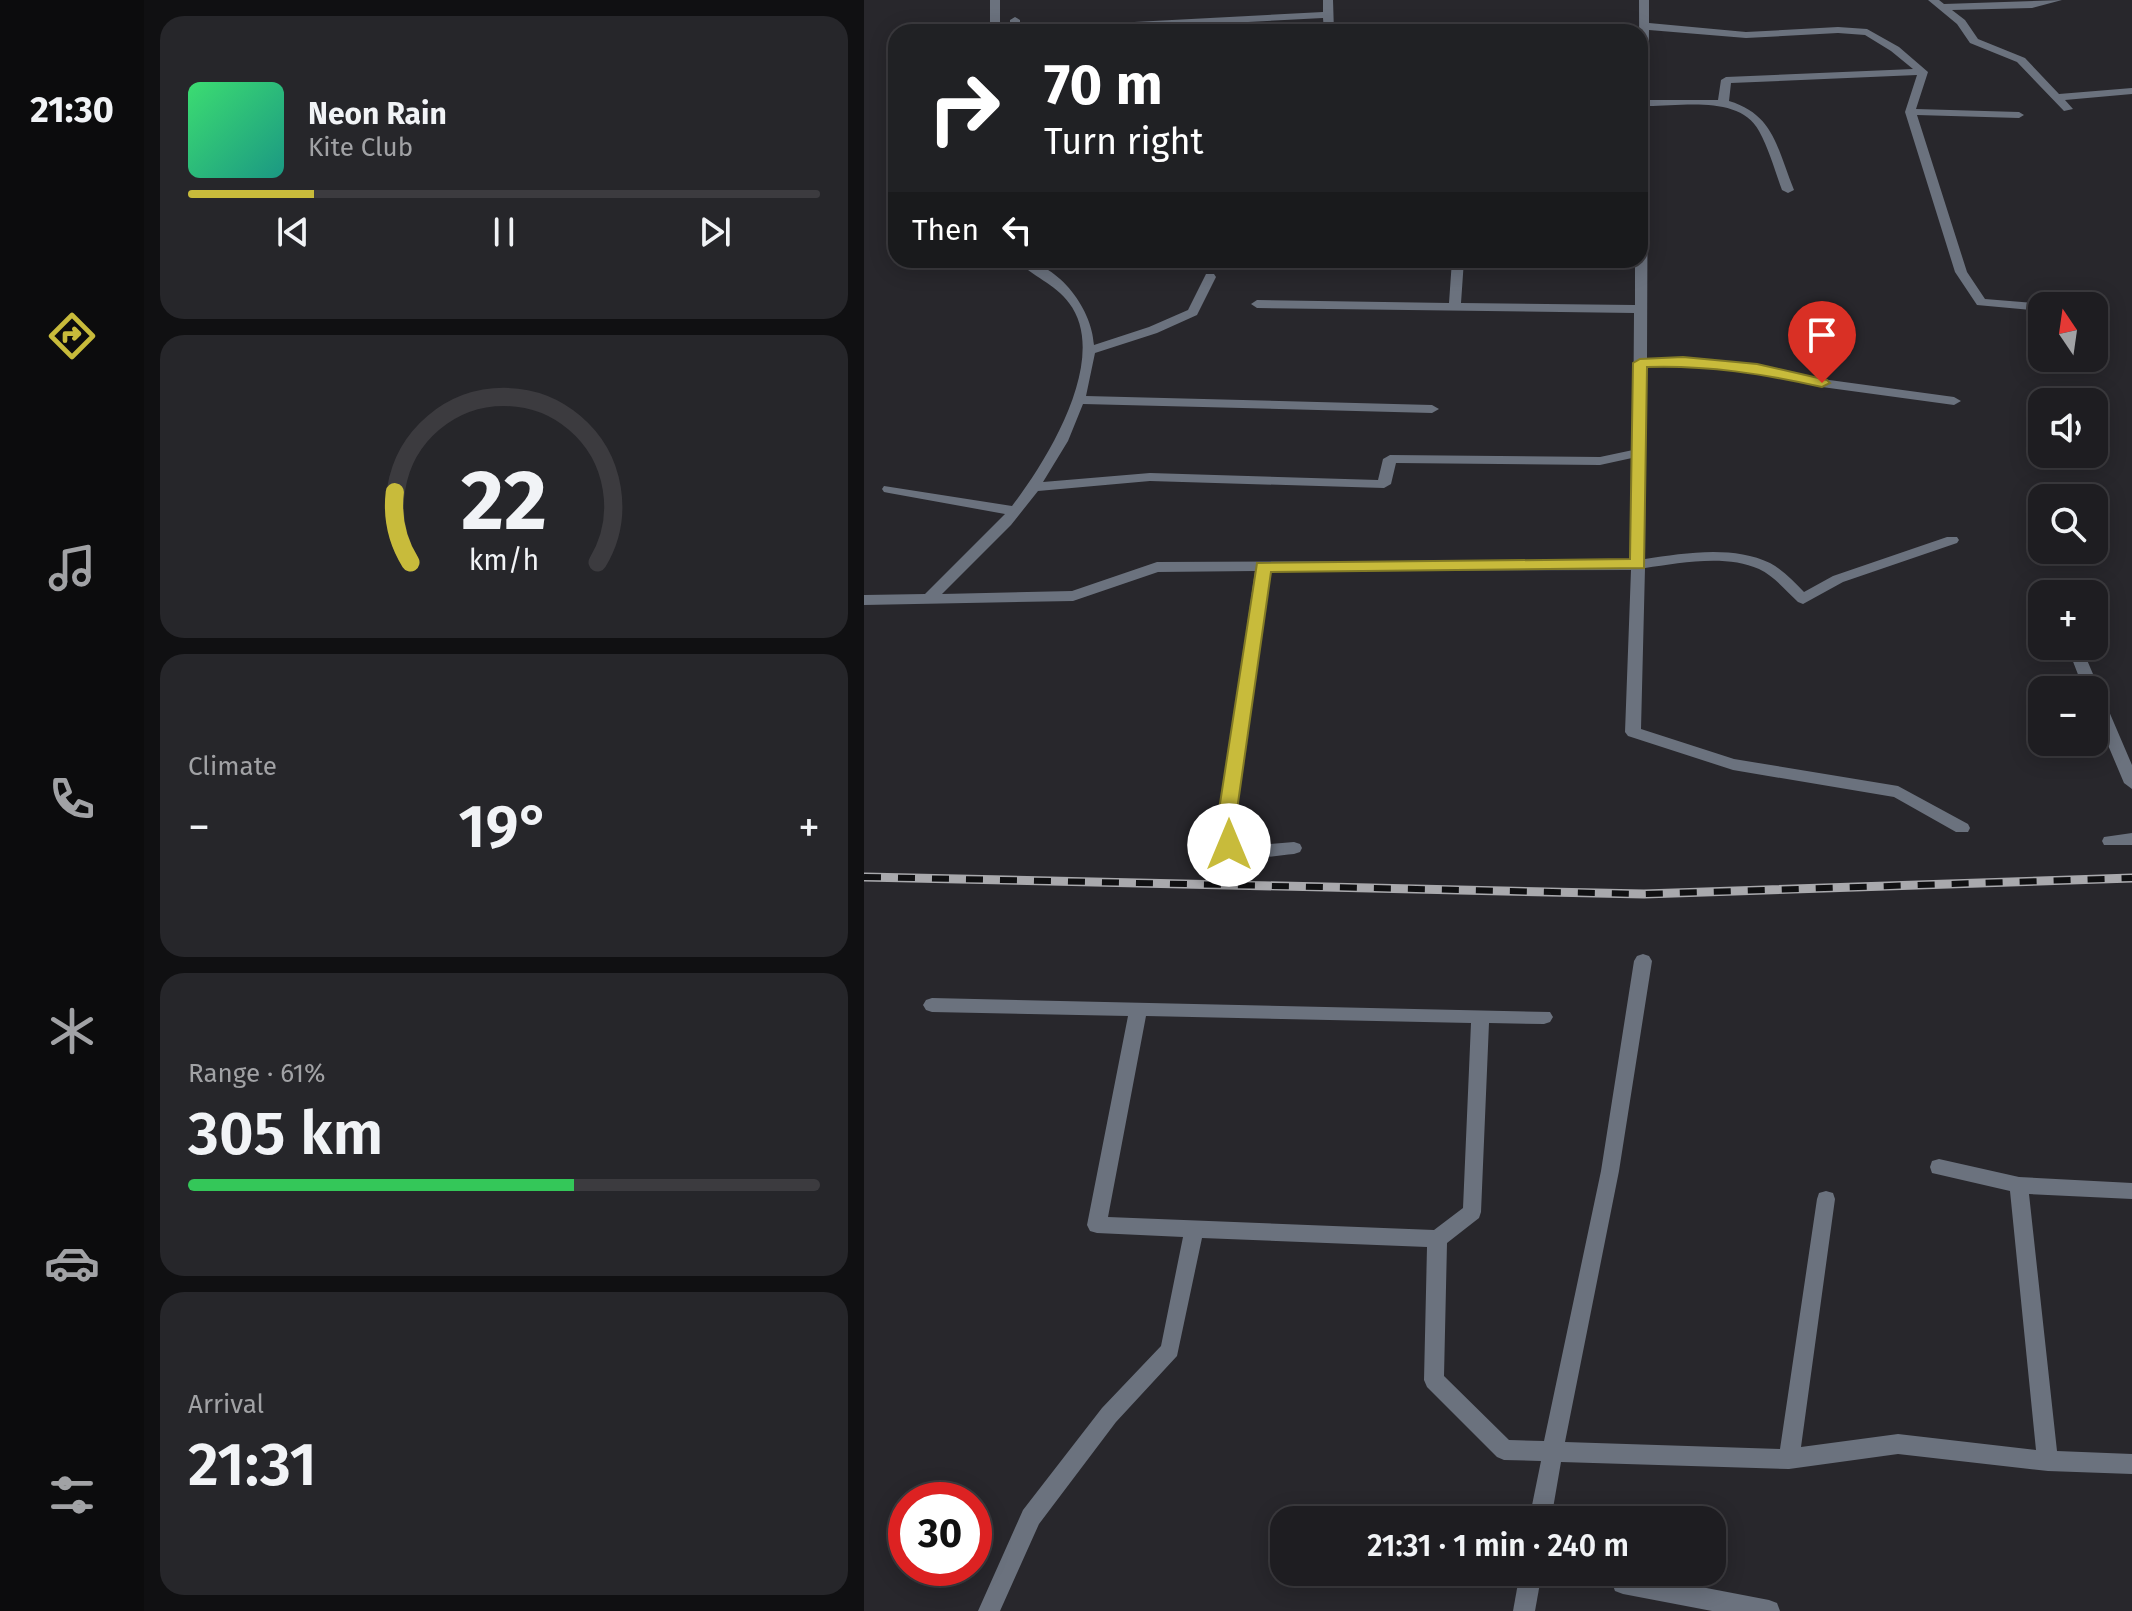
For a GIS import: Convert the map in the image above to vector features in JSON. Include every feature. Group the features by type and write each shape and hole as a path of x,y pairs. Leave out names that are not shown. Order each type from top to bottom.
{"street":[{"path":"995,0 995,24"},
{"path":"1328,0 1329,24"},
{"path":"1643,24 1644,0"},
{"path":"1938,4 2032,5 2057,0"},
{"path":"1938,4 1961,22 1974,41 2021,60 2068,109"},
{"path":"1152,24 1329,15"},
{"path":"1648,26 1746,35 1838,30 1867,32 1895,49 1923,72"},
{"path":"1723,103 1726,80 1923,72"},
{"path":"1923,72 1910,112 1961,272 1981,302 2028,306"},
{"path":"2059,97 2132,91"},
{"path":"1648,103 1723,103 1746,110 1763,127 1788,190"},
{"path":"1910,112 2019,115"},
{"path":"930,597 1015,511 1064,436 1077,400 1091,350 1080,308 1067,292 1033,268"},
{"path":"1455,307 1457,268"},
{"path":"1641,268 1633,732 1733,764 1898,792 1962,828"},
{"path":"1091,350 1153,330 1193,312 1210,277"},
{"path":"1257,304 1640,309"},
{"path":"1640,363 1683,362 1757,368 1822,383 1954,401"},
{"path":"1077,400 1432,409"},
{"path":"1032,487 1150,477 1384,484 1390,459 1600,461 1639,453"},
{"path":"889,489 1015,511"},
{"path":"864,600 1073,596 1157,567 1638,565 1679,557 1729,559 1764,566 1803,599 1838,579 1952,540"},
{"path":"1263,567 1228,810 1229,845 1243,852 1294,848"},
{"path":"2108,727 2132,783"},
{"path":"2110,841 2132,839"},
{"path":"1542,1506 1638,1012 1643,961"},
{"path":"932,1005 1544,1017"},
{"path":"1138,1010 1097,1225 1437,1239 1472,1212 1480,1017"},
{"path":"1939,1167 2019,1185 2132,1191"},
{"path":"2019,1185 2048,1461"},
{"path":"1789,1459 1826,1199"},
{"path":"992,1610 1031,1517 1109,1415 1170,1350 1194,1229"},
{"path":"1437,1239 1434,1380 1504,1450 1789,1459 1898,1444 2048,1461 2132,1464"},
{"path":"1524,1611 1528,1586"},
{"path":"1639,1586 1769,1611"}],"railway":[{"path":"864,877 1644,894 2132,878"}],"route":[{"path":"1229,845 1228,810 1263,567 1638,565 1640,363 1683,362 1757,368 1822,383"}]}
